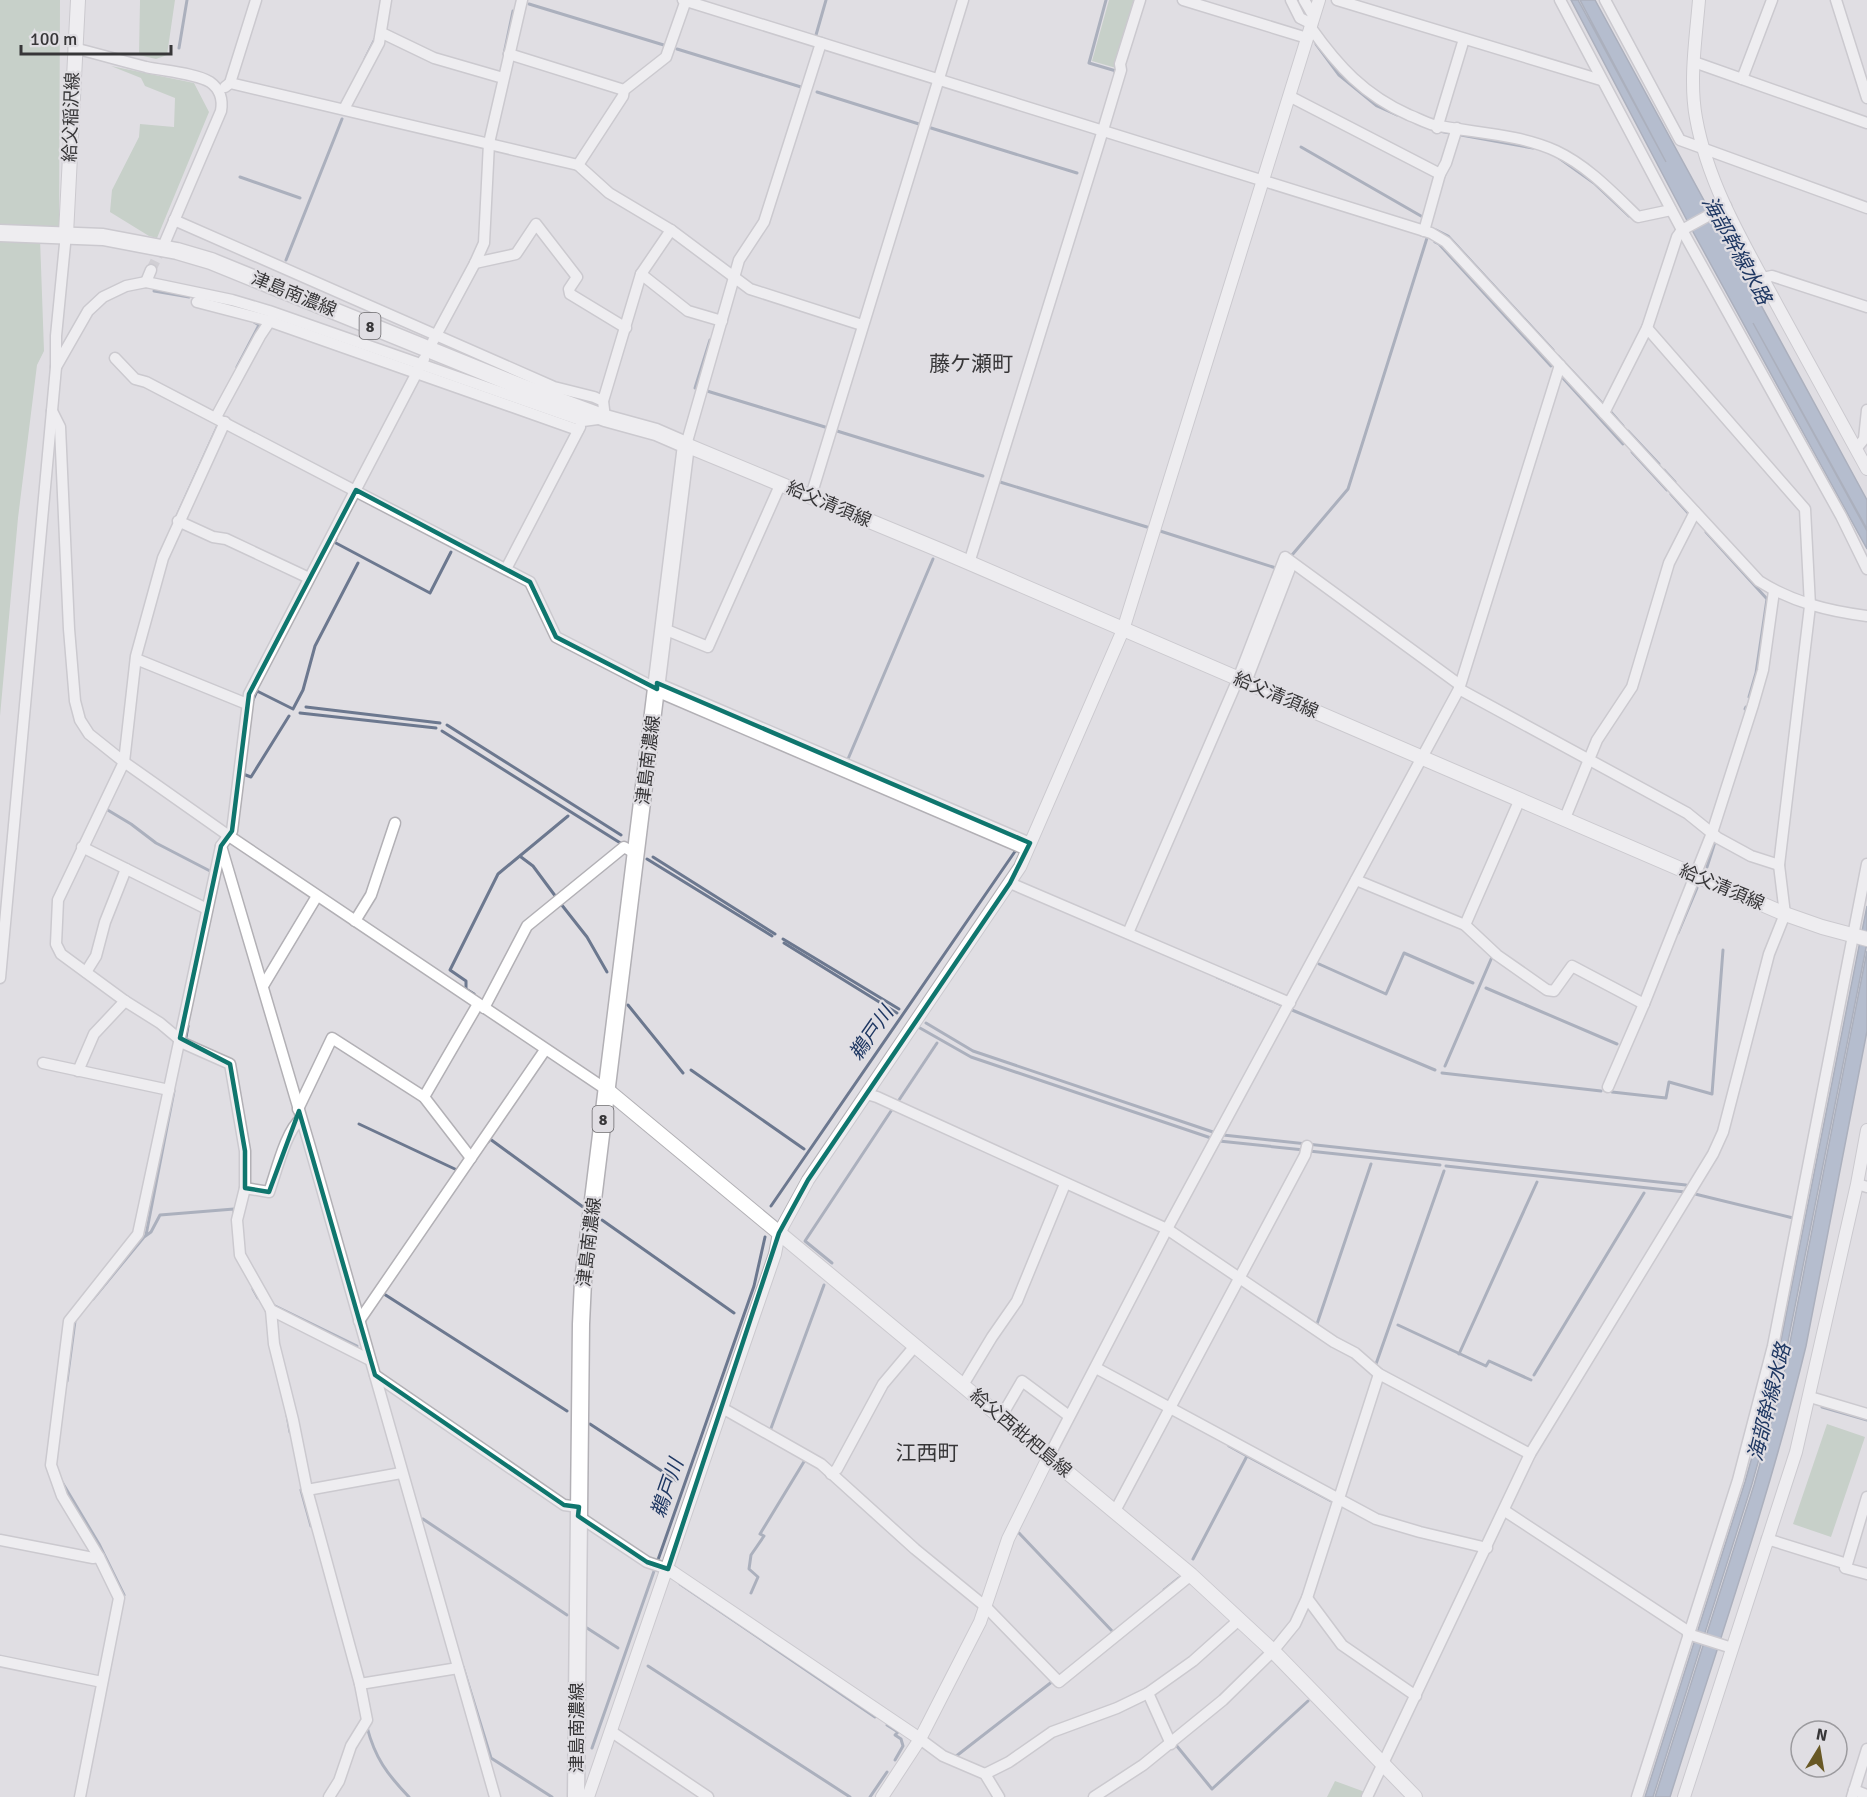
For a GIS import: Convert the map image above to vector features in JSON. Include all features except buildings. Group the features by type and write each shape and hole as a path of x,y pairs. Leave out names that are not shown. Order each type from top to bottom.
{"main road":[{"name":"給父稲沢線","path":"66,234 78,0"},
{"name":"津島南濃線","path":"0,233 102,237 145,244 211,261 446,357 604,409 686,445 583,1281 578,1512 576,1797"},
{"name":"給父清須線","path":"686,445 969,563 1785,914 1859,937"},
{"name":"給父西枇杷島線","path":"607,1090 1191,1575 1273,1651 1415,1797"}],"street":[{"path":"218,92 230,83 256,0"},
{"path":"344,109 379,43 386,0"},
{"path":"434,338 484,243 489,143 522,0"},
{"path":"578,165 623,96 624,90 666,57 685,0 1424,231 1446,242 1759,581 1774,591 1809,606 1867,616"},
{"path":"811,496 963,0"},
{"path":"969,563 1103,130 1121,70 1120,63 1140,0"},
{"path":"1184,0 1311,27"},
{"path":"1291,0 1300,18 1311,27 1350,78 1383,102 1437,127 1457,128 1541,145 1556,151 1575,162 1608,188 1638,217 1671,210"},
{"path":"1304,0 1311,27"},
{"path":"588,1797 612,1732 665,1568 724,1408 776,1254 779,1233 808,1180 1020,867 1124,630 1319,0"},
{"path":"1337,0 1601,80"},
{"path":"1560,0 1671,210 1685,229 1867,569"},
{"path":"1605,0 1680,140 1867,208"},
{"path":"1699,0 1694,62 1695,115 1703,150 1725,206 1762,278 1867,469"},
{"path":"1742,79 1773,0"},
{"path":"1836,0 1867,98"},
{"path":"382,33 435,58 503,78"},
{"path":"1437,127 1464,39"},
{"path":"686,445 739,260 764,222 821,43"},
{"path":"74,48 204,79 213,84 218,92 222,102 221,111 165,242"},
{"path":"509,54 624,90"},
{"path":"1694,62 1867,123"},
{"path":"230,83 578,165 609,192 671,230 750,289 862,325"},
{"path":"1288,96 1440,174"},
{"path":"1424,231 1440,174 1446,163 1457,128"},
{"path":"1604,413 1647,328 1677,237 1685,229 1725,206"},
{"path":"174,220 434,338 554,387 594,397 604,409"},
{"path":"475,263 516,254 536,224 577,277 569,289 570,294 626,328"},
{"path":"506,569 580,426 604,409 641,274 671,230"},
{"path":"0,978 66,234"},
{"path":"146,282 151,270"},
{"path":"641,274 688,312 722,321"},
{"path":"1762,278 1772,276 1867,307"},
{"path":"56,367 88,310 103,297 126,286 146,282 232,300 268,317"},
{"path":"197,302 268,317 420,366 580,426"},
{"path":"268,317 221,420 163,558 136,659 124,762 58,900 56,944 61,954 125,1001 160,1023 185,1044 230,1064 245,1151 245,1188 237,1220 240,1255 271,1310 274,1344 307,1490 360,1684 367,1720 351,1746 339,1781 328,1797"},
{"path":"1367,1797 1505,1511 1530,1454 1713,1154 1723,1132 1769,954 1785,914 1779,866 1809,606 1805,509 1647,328"},
{"path":"115,358 135,379 146,382 221,420 533,585 556,637 657,688 1028,846"},
{"path":"882,1797 920,1739 980,1622 1008,1539 1048,1456 1167,1229 1460,687 1560,365"},
{"path":"80,1797 119,1598 99,1557 62,1496 51,1465 69,1321 138,1234 220,846 232,831 249,694 420,366"},
{"path":"1856,449 1864,439 1867,410"},
{"path":"52,411 60,427 68,618 75,701 80,720 89,734 124,762 229,836 607,1090"},
{"path":"664,629 708,647 781,483"},
{"path":"1565,818 1597,740 1632,687 1669,563 1695,512"},
{"path":"178,522 213,537 226,539 309,578"},
{"path":"1128,933 1242,681 1285,557 1460,687 1687,813 1718,838 1751,856 1779,866"},
{"path":"1608,1087 1644,1004 1712,833 1763,670 1774,591"},
{"path":"136,659 248,704"},
{"path":"1465,925 1520,799"},
{"path":"355,921 371,895 395,824"},
{"path":"220,846 263,986 495,1797"},
{"path":"82,847 207,909"},
{"path":"424,1097 481,1006 527,926 624,847 636,854"},
{"path":"1637,1797 1738,1480 1773,1346 1859,937 1867,864"},
{"path":"86,972 96,956 105,922 126,869"},
{"path":"1356,880 1465,925 1497,955 1547,990 1554,991 1572,966 1644,1004"},
{"path":"1010,883 1290,1003"},
{"path":"263,986 317,896"},
{"path":"78,1071 100,1025 125,1001"},
{"path":"245,1188 269,1192 289,1138 332,1038 424,1097 471,1158"},
{"path":"359,1322 546,1050"},
{"path":"43,1064 169,1090"},
{"path":"867,1094 1167,1229 1334,1342 1354,1353 1379,1374 1530,1454"},
{"path":"1684,1797 1796,1452 1862,1186 1867,1130"},
{"path":"1114,1511 1305,1155 1307,1146"},
{"path":"963,1385 1017,1301 1065,1184"},
{"path":"271,1310 370,1359"},
{"path":"831,1474 837,1469 883,1384 915,1346"},
{"path":"1096,1368 1376,1519 1487,1548"},
{"path":"1094,1797 1171,1744 1223,1700 1273,1651 1295,1624 1307,1598 1379,1374"},
{"path":"375,1375 650,1563 665,1568 943,1756 985,1774 999,1797"},
{"path":"1001,1417 1022,1381 1069,1416"},
{"path":"1810,1396 1867,1414"},
{"path":"724,1408 820,1464 915,1549 986,1607 1059,1682 1191,1575"},
{"path":"307,1490 401,1473"},
{"path":"1867,1497 1845,1568 1867,1574"},
{"path":"1505,1511 1690,1634 1732,1648"},
{"path":"1767,1539 1846,1564"},
{"path":"0,1540 93,1558 99,1557"},
{"path":"1307,1598 1342,1645 1416,1696"},
{"path":"985,1774 1009,1762 1052,1732 1117,1708 1148,1693 1193,1661 1240,1619"},
{"path":"0,1661 102,1682"},
{"path":"360,1684 458,1668"},
{"path":"1148,1693 1171,1744"},
{"path":"612,1732 708,1797"},
{"path":"1867,1749 1853,1794 1867,1794"}],"highlighted area":[{"path":"356,490 530,582 556,637 657,689 657,683 1030,843 1010,883 808,1180 779,1233 668,1569 647,1562 578,1516 579,1507 564,1505 375,1375 299,1111 269,1192 245,1188 245,1151 230,1064 180,1038 221,846 232,831 249,694"}],"green space":[{"path":"0,0 60,0 59,237 40,238 44,351 37,365 18,518 0,716"},
{"path":"140,0 175,0 167,55 156,59 139,55"},
{"path":"1109,0 1136,0 1116,68 1092,61"},
{"path":"111,66 194,83 209,112 157,238 149,236 110,212 112,190 139,137 140,124 174,127 175,98 145,86 141,78"},
{"path":"1827,1424 1865,1437 1831,1537 1793,1524"},
{"path":"1335,1781 1365,1792 1364,1797 1327,1797"}],"water":[{"path":"1571,0 1578,0 1666,162 1580,0 1595,0 1867,500 1867,529 1753,323 1867,531 1867,549 1692,230"},
{"name":"海部幹線水路","path":"1867,906 1867,943 1779,1387 1752,1484 1653,1797 1645,1797 1745,1482 1772,1386"},
{"path":"1867,951 1867,1031 1806,1346 1776,1460 1742,1573 1670,1797 1655,1797 1754,1485 1781,1388"}],"waterway":[{"path":"179,48 187,0"},
{"path":"816,35 826,0"},
{"path":"1106,0 1089,63 1116,71 1115,73"},
{"path":"529,4 667,46"},
{"path":"504,54 513,11"},
{"path":"365,59 375,39"},
{"path":"1316,44 1339,75 1377,106 1397,115"},
{"path":"677,49 801,87"},
{"path":"817,92 919,124"},
{"path":"286,260 342,119"},
{"path":"931,128 1077,173"},
{"path":"1439,131 1450,133"},
{"path":"1461,135 1533,148"},
{"path":"1301,147 1421,216"},
{"path":"1559,158 1594,183 1629,216"},
{"path":"240,177 300,198"},
{"path":"1436,230 1448,236 1553,350"},
{"path":"1292,555 1348,489 1427,238"},
{"path":"1435,242 1551,366"},
{"path":"154,291 189,297"},
{"path":"237,367 259,325 254,322"},
{"path":"695,388 710,340"},
{"path":"1558,356 1603,404"},
{"path":"1562,377 1623,444"},
{"path":"707,391 825,427"},
{"path":"1610,411 1623,426"},
{"path":"176,518 217,423"},
{"path":"837,431 983,476"},
{"path":"1628,431 1659,464"},
{"path":"1632,452 1667,490"},
{"path":"1664,470 1675,482"},
{"path":"1000,482 1147,527"},
{"path":"1671,494 1689,514"},
{"path":"1160,531 1276,568"},
{"path":"1706,532 1767,599 1756,673 1749,697"},
{"path":"336,539 334,542 430,593 451,552"},
{"path":"848,759 933,559"},
{"path":"253,700 257,691 293,709 303,690 315,646 358,563"},
{"path":"306,707 440,723"},
{"path":"300,713 436,728"},
{"path":"243,774 251,777 289,716"},
{"path":"447,725 621,835"},
{"path":"442,731 622,844"},
{"path":"106,809 156,843 210,871"},
{"path":"474,994 466,989 466,981 450,970 498,874 568,816"},
{"path":"1707,867 1715,842"},
{"name":"鵜戸川","path":"771,1206 1016,850"},
{"path":"521,857 533,866 556,897"},
{"path":"653,857 775,934"},
{"path":"647,859 772,936"},
{"path":"1678,933 1697,888"},
{"path":"561,904 587,937 607,972"},
{"path":"783,939 899,1009"},
{"path":"784,943 897,1013"},
{"path":"1612,1092 1666,1098 1669,1082 1712,1094 1723,950"},
{"path":"1319,964 1386,994 1404,953 1473,983"},
{"path":"1445,1066 1492,957"},
{"path":"1217,977 1284,1006"},
{"path":"1486,988 1617,1044"},
{"path":"628,1005 683,1073"},
{"path":"1292,1010 1435,1070"},
{"path":"926,1023 973,1051 1213,1132"},
{"path":"186,1037 188,1026"},
{"path":"920,1028 971,1057 1211,1138"},
{"path":"897,1103 937,1043"},
{"path":"691,1070 804,1149"},
{"path":"1442,1073 1601,1091"},
{"path":"146,1235 174,1091"},
{"path":"832,1263 805,1241 893,1108"},
{"path":"359,1124 457,1170"},
{"path":"1223,1135 1686,1185"},
{"path":"488,1142 490,1139 583,1207"},
{"path":"1219,1141 1304,1150"},
{"path":"1309,1151 1440,1165"},
{"path":"1316,1327 1371,1164"},
{"path":"1446,1166 1685,1192"},
{"path":"1376,1364 1444,1171"},
{"path":"1459,1354 1537,1182"},
{"path":"1534,1375 1644,1193"},
{"path":"1695,1194 1793,1218"},
{"path":"93,1299 144,1237 151,1232 160,1215 234,1209 234,1215"},
{"path":"602,1220 734,1313"},
{"name":"鵜戸川","path":"592,1748 754,1286 765,1237"},
{"path":"770,1431 824,1285"},
{"path":"253,1289 258,1298"},
{"path":"384,1294 567,1411"},
{"path":"271,1304 357,1346"},
{"path":"67,1381 75,1321"},
{"path":"1398,1325 1486,1366 1489,1361 1531,1380"},
{"path":"1822,1407 1867,1420"},
{"path":"287,1415 290,1432"},
{"path":"590,1424 677,1481"},
{"path":"1193,1559 1247,1456 1229,1446"},
{"path":"1247,1456 1335,1503"},
{"path":"751,1593 758,1577 749,1569 751,1555 764,1536 760,1534 805,1460"},
{"path":"62,1482 99,1544 124,1595"},
{"path":"301,1490 311,1526"},
{"path":"420,1519 567,1615"},
{"path":"1019,1533 1113,1632"},
{"path":"1164,1590 1179,1578"},
{"path":"680,1584 875,1717"},
{"path":"587,1628 618,1648"},
{"path":"648,1666 850,1797"},
{"path":"463,1667 491,1758 552,1797"},
{"path":"955,1757 1053,1681"},
{"path":"1176,1745 1212,1789 1308,1701"},
{"path":"887,1725 898,1732 895,1735 901,1739 903,1746 895,1760"},
{"path":"367,1727 383,1765 409,1797"},
{"path":"870,1797 887,1772"}],"tunnel":[{"path":"151,270 163,245"}],"district":[{"name":"藤ケ瀬町","path":"971,364"},
{"name":"江西町","path":"927,1453"}]}
